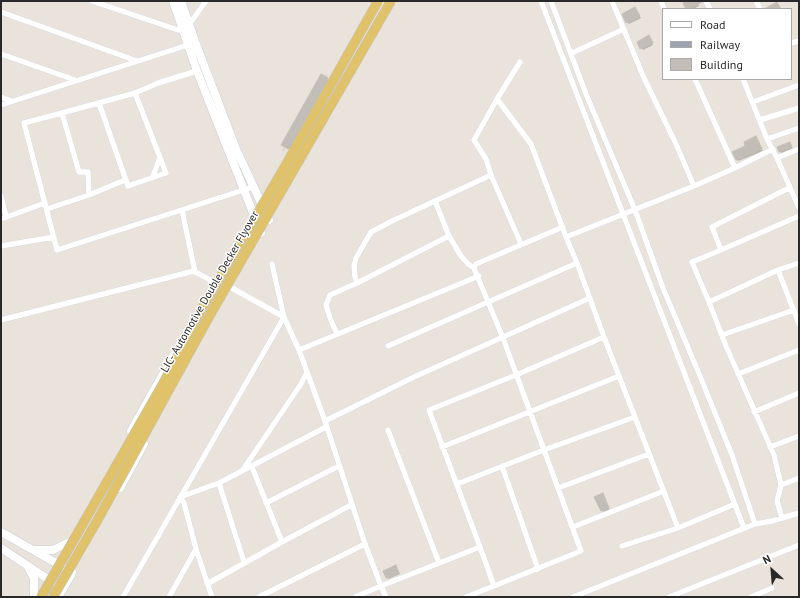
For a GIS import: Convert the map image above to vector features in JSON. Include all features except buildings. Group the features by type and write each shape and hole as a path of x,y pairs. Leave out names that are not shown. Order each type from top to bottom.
{"main road":[{"path":"173,1 187,29"},
{"path":"181,1 197,72 261,233"},
{"path":"35,597 56,563 214,282 377,1"},
{"name":"LIC- Automotive Double Decker Flyover","path":"42,597 164,382 201,310 284,168 377,1"},
{"name":"LIC- Automotive Double Decker Flyover","path":"53,597 210,314 391,1"},
{"path":"58,597 126,478 261,233 394,1"},
{"path":"191,44 236,149 269,220"},
{"path":"1,532 72,572"},
{"path":"34,550 52,550 67,543"},
{"path":"1,548 63,589"},
{"path":"26,564 34,578 35,597"}],"street":[{"path":"92,1 187,29 206,1"},
{"path":"541,1 744,528"},
{"path":"551,1 572,53 586,94 635,210 663,288 732,455 755,524"},
{"path":"612,1 644,78 676,144 694,186"},
{"path":"1,12 137,61"},
{"path":"572,53 624,29"},
{"path":"1,105 191,44"},
{"path":"1,54 76,80"},
{"path":"520,62 474,140 486,159 491,175 521,244"},
{"path":"197,72 158,83 135,93 24,123 57,250 253,187"},
{"path":"695,80 735,168"},
{"path":"743,80 789,188 799,208"},
{"path":"753,102 799,85"},
{"path":"99,103 128,186 166,173 135,93"},
{"path":"1,97 11,101"},
{"path":"497,99 531,144 678,528"},
{"path":"760,120 799,108"},
{"path":"62,113 79,172 88,172 89,195"},
{"path":"768,139 799,128"},
{"path":"566,237 694,186 773,149"},
{"path":"777,158 799,149"},
{"path":"152,178 160,158"},
{"path":"357,283 354,266 356,258 371,232 491,175"},
{"path":"47,209 89,195 125,180"},
{"path":"721,250 712,227 789,188"},
{"path":"1,196 3,218 45,203"},
{"path":"435,201 449,236 461,256 474,268 478,276 503,338 581,551 538,570 466,597"},
{"path":"182,210 194,271"},
{"path":"782,518 777,501 781,485 774,455 754,412 692,262 799,216"},
{"path":"474,268 476,264 563,227"},
{"path":"337,334 326,305 330,295 357,283 449,236"},
{"path":"1,246 54,237"},
{"path":"709,302 778,270 799,262"},
{"path":"388,346 577,263"},
{"path":"272,264 284,317 299,350 326,424 364,544 386,597"},
{"path":"645,273 656,269"},
{"path":"778,270 799,324"},
{"path":"1,320 194,271 214,282 230,288 284,317"},
{"path":"299,350 478,276"},
{"path":"180,496 219,483 414,377 590,298"},
{"path":"722,335 794,310"},
{"path":"123,597 284,317"},
{"path":"494,586 428,410 516,375 604,336"},
{"path":"738,374 799,350"},
{"path":"242,471 301,384 307,372"},
{"path":"442,447 619,376"},
{"path":"754,412 799,393"},
{"path":"457,484 635,417"},
{"path":"388,430 439,563"},
{"path":"770,447 799,436"},
{"path":"558,488 650,454"},
{"path":"252,466 282,542"},
{"path":"266,502 339,466"},
{"path":"502,466 538,570"},
{"path":"781,485 799,478"},
{"path":"219,483 244,562"},
{"path":"573,527 664,491"},
{"path":"180,496 184,503 196,549 212,597"},
{"path":"622,546 678,528 735,504"},
{"path":"208,584 244,562 352,505"},
{"path":"573,597 744,528 799,513"},
{"path":"259,597 364,544"},
{"path":"669,597 799,545"},
{"path":"355,597 480,547"},
{"path":"169,597 196,549"},
{"path":"751,597 772,588"}],"path":[{"path":"283,151 327,74"}],"railway":[{"path":"45,597 233,257 275,189 380,1"}]}
